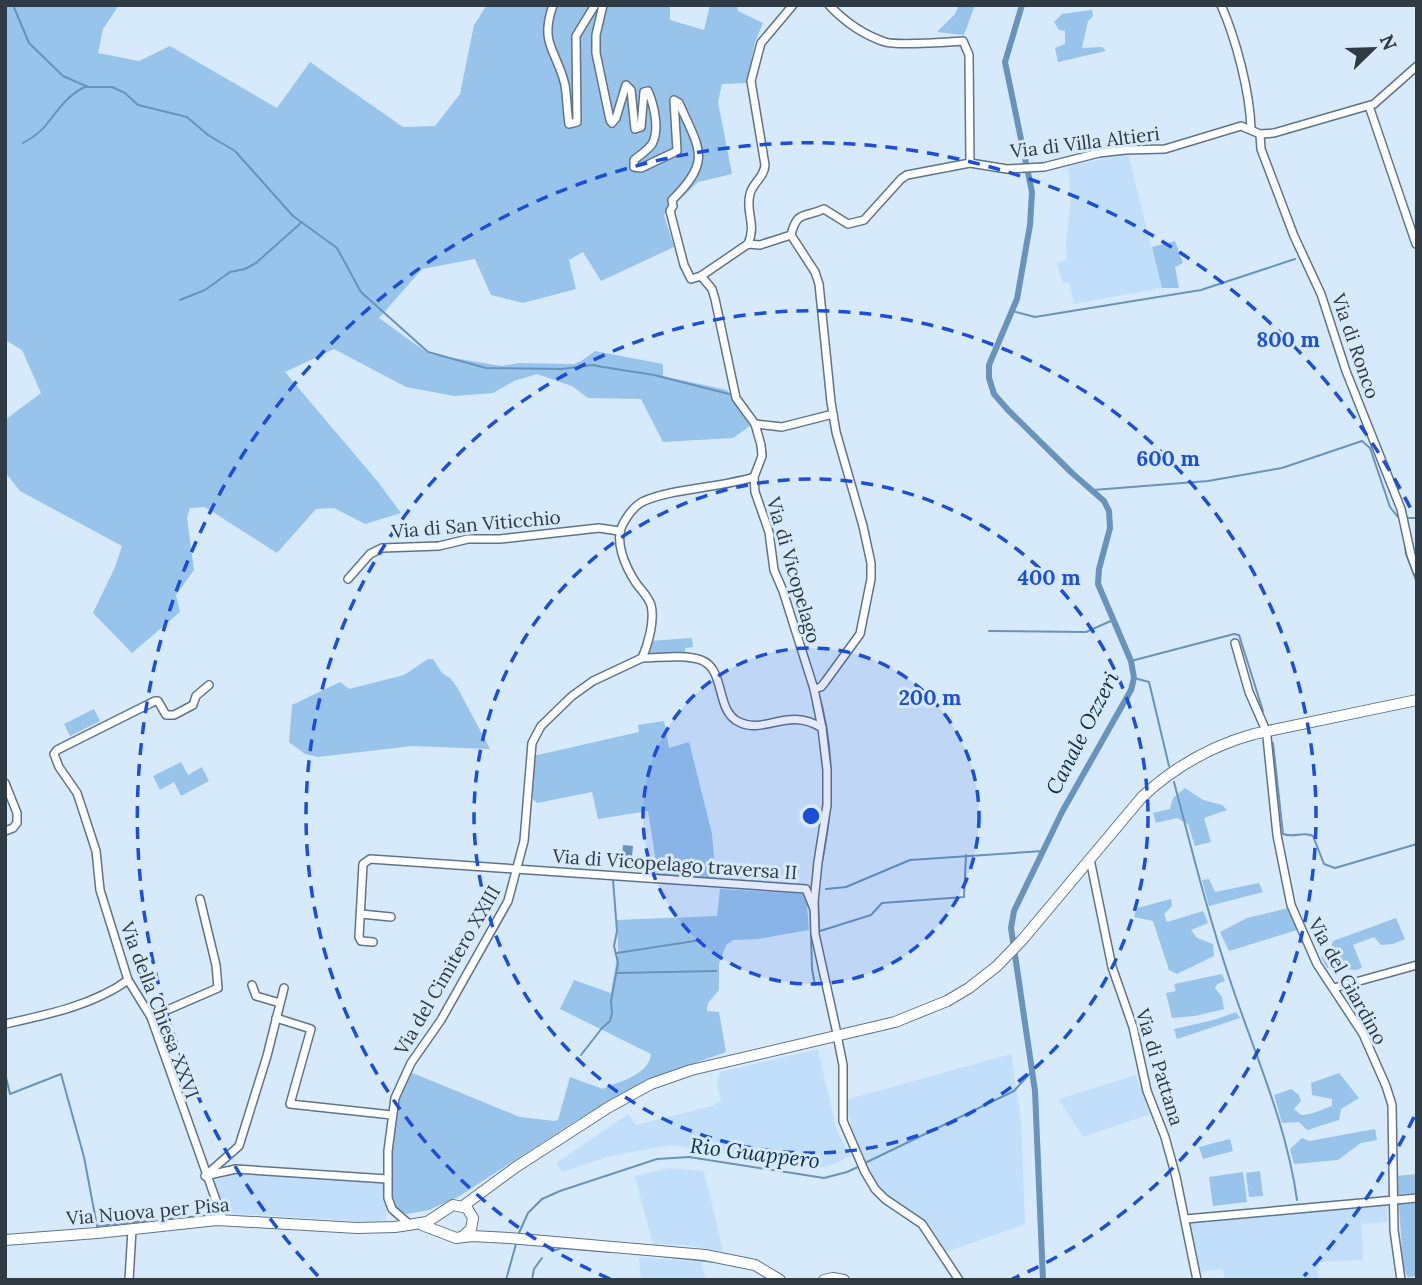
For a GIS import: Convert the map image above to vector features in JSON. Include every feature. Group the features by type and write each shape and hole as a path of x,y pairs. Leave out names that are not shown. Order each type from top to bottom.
{"main road":[{"path":"416,1225 442,1214 449,1206 463,1206 609,1107 651,1084 691,1070 808,1044 907,1018 961,993 997,966 1035,925 1131,808 1152,788 1192,760 1229,742 1254,734 1417,700"},
{"path":"462,1237 469,1232 477,1202 485,1190"},
{"path":"463,1206 484,1233 492,1237"},
{"path":"442,1214 444,1232"},
{"name":"Via Nuova per Pisa","path":"5,1240 223,1220 357,1228 416,1225"},
{"path":"416,1225 453,1237 511,1238 705,1255 748,1263 780,1280"},
{"path":"824,1280 844,1280"}],"street":[{"path":"553,5 547,22 547,36 564,84 569,124 573,124 577,122 578,106 576,36 595,5"},
{"name":"Via di Vicopelago","path":"603,5 596,35 596,53 610,120 612,123 617,118 626,85 631,90 635,129 641,127 644,92 648,92 652,100 654,139 634,160 634,167 641,168 677,151 674,100 679,103 699,153 699,166 688,185 673,200 670,211 684,265 691,279 701,276 712,289 736,398 755,424 762,456 754,477 755,492 769,532 774,570 816,689 827,770 827,805 814,910 817,945 836,1029"},
{"path":"701,276 748,244 752,234 750,191 762,178 765,165 751,81 761,43 793,5"},
{"path":"829,5 841,18 859,30 887,43 963,41 969,55 970,163"},
{"path":"1221,5 1240,60 1251,129 1260,134 1273,133 1369,106 1379,101 1417,66"},
{"path":"1369,106 1416,244"},
{"name":"Via di Villa Altieri","path":"791,235 794,222 800,215 824,209 848,224 864,220 907,174 970,163 1013,169 1044,167 1099,153 1165,149 1231,127 1251,129"},
{"name":"Via di Ronco","path":"1260,134 1261,149 1294,236 1321,294 1346,371 1401,509 1417,571"},
{"path":"748,244 760,245 791,235 815,272 819,284 833,414 871,564 872,579 860,634 816,689"},
{"path":"755,424 782,427 833,414"},
{"path":"754,477 644,502 626,518 619,531 623,555 636,582 648,598 652,611 642,658 679,657 704,662 712,669 727,711 738,722 755,724 801,718 822,728"},
{"name":"Via di San Viticchio","path":"348,579 370,554 382,548 439,546 468,539 500,539 600,528 619,531"},
{"path":"1235,643 1249,692 1264,726"},
{"name":"Via del Cimitero XXIII","path":"416,1225 404,1222 392,1209 388,1198 387,1179 395,1098 411,1063 441,1020 508,901 524,841 530,751 536,734 565,702 593,681 642,658"},
{"name":"Via della Chiesa XXVI","path":"209,685 196,696 193,705 174,715 166,715 158,701 155,701 57,750 54,754 59,767 77,793 96,851 100,890 128,980 150,1017 223,1220"},
{"name":"Via del Giardino","path":"1267,737 1277,835 1291,905 1317,964 1360,1027 1392,1105 1396,1255 1401,1280"},
{"path":"5,783 17,813 18,823 5,831"},
{"path":"373,942 360,940 363,864 370,859 518,869"},
{"name":"Via di Pattana","path":"1091,864 1112,967 1133,1027 1147,1091 1165,1137 1186,1219 1197,1280"},
{"name":"Via di Vicopelago traversa II","path":"518,869 806,889 814,910"},
{"path":"150,1017 218,988 216,965 200,899"},
{"path":"361,914 391,917"},
{"path":"1334,988 1417,965"},
{"path":"5,1024 110,993 128,980"},
{"path":"252,985 256,996 280,1003"},
{"path":"205,1176 239,1146 284,988"},
{"path":"276,1018 311,1029 290,1104 392,1115"},
{"path":"838,1040 844,1066 843,1121 865,1172 885,1199 922,1224 956,1277"},
{"path":"205,1176 236,1169 387,1179"},
{"path":"1186,1219 1417,1198"},
{"path":"129,1280 132,1230"}],"shaded area":[{"path":"5,5 119,5 103,29 98,53 139,61 170,46 277,108 310,62 403,127 435,126 460,94 474,25 487,5 670,5 670,20 704,30 710,5 737,5 738,11 763,23 755,42 747,83 722,84 718,102 732,174 698,182 664,215 674,247 601,281 583,252 569,260 576,289 523,303 491,295 475,259 422,269 379,318 429,354 502,366 519,363 574,364 595,351 663,364 663,376 727,390 750,426 733,438 663,442 641,399 588,398 572,386 537,374 514,381 493,393 454,396 406,387 334,349 285,372 401,513 365,524 334,508 316,509 277,553 205,507 190,508 187,518 194,570 176,595 180,612 132,653 93,613 122,546 20,491 5,472 5,420 41,393 22,350 5,340"},
{"path":"959,5 975,5 964,35 937,32 955,14"},
{"path":"1092,10 1093,16 1088,21 1082,48 1102,47 1106,51 1058,62 1055,48 1065,44 1065,31 1059,30 1054,22 1062,14"},
{"path":"1128,154 1162,288 1074,304 1069,282 1063,283 1057,263 1067,259 1071,200 1068,166"},
{"path":"1175,241 1183,263 1175,267 1179,288 1162,288 1152,247"},
{"path":"692,638 693,647 685,648 685,653 650,655 649,641"},
{"path":"428,659 433,659 442,673 457,687 490,749 412,746 318,757 305,754 289,742 292,705 340,682 349,689 404,675"},
{"path":"94,709 100,721 70,736 64,724"},
{"path":"664,721 669,748 689,742 712,834 716,878 658,875 648,811 598,819 592,792 537,803 533,799 533,756 639,732 638,725"},
{"path":"181,762 188,775 202,767 209,781 181,796 174,782 160,790 153,776"},
{"path":"1185,788 1203,800 1222,805 1227,810 1204,818 1211,842 1195,846 1188,824 1177,818 1156,823 1153,813 1170,809 1173,798"},
{"path":"623,845 633,846 631,867 621,866"},
{"path":"1209,879 1215,892 1259,883 1263,892 1209,906 1202,880"},
{"path":"720,889 806,894 809,930 758,939 733,940 726,945 719,964 719,990 708,1003 707,1011 719,1012 726,1052 654,1077 633,1088 577,1120 458,1197 429,1210 407,1214 395,1207 391,1199 389,1117 397,1085 405,1070 520,1117 558,1120 570,1077 603,1089 639,1072 649,1061 651,1054 560,1009 574,980 611,993 618,951 617,920 717,916"},
{"path":"1171,899 1172,906 1164,914 1167,922 1203,911 1208,923 1191,930 1197,938 1213,944 1214,956 1177,974 1169,970 1153,921 1134,917 1137,908"},
{"path":"1288,908 1297,930 1229,951 1220,932 1247,918"},
{"path":"1396,918 1405,939 1381,945 1374,937 1353,945 1362,967 1357,970 1327,968 1321,957 1329,954 1333,941"},
{"path":"1222,974 1225,981 1217,984 1215,988 1222,997 1224,1009 1172,1018 1166,993 1176,991 1174,984"},
{"path":"1236,1012 1240,1018 1177,1039 1174,1029"},
{"path":"818,1049 836,1129 850,1156 834,1164 823,1167 802,1166 671,1145 610,1156 562,1172 557,1163 628,1114 636,1125 712,1106 721,1100 717,1084 720,1072"},
{"path":"1011,1054 1021,1120 1025,1224 946,1252 932,1231 884,1194 875,1183 855,1142 845,1100"},
{"path":"1339,1073 1359,1098 1341,1109 1339,1120 1307,1130 1299,1122 1282,1123 1274,1095 1291,1089 1299,1095 1301,1101 1294,1109 1301,1115 1313,1113 1332,1106 1332,1099 1312,1095 1311,1083"},
{"path":"1136,1075 1150,1114 1083,1137 1059,1099"},
{"path":"1375,1129 1377,1140 1361,1143 1338,1160 1294,1164 1290,1149 1302,1138 1309,1141"},
{"path":"1230,1139 1233,1151 1203,1159 1199,1147"},
{"path":"669,1168 704,1171 723,1252 686,1245 653,1244 635,1176"},
{"path":"1260,1171 1263,1196 1249,1197 1246,1173"},
{"path":"237,1172 385,1183 386,1221 226,1213 212,1182"},
{"path":"1243,1172 1247,1202 1213,1206 1209,1177"},
{"path":"1417,1174 1417,1193 1397,1194 1397,1176"},
{"path":"1387,1196 1387,1222 1362,1224 1363,1260 1319,1262 1318,1280 1225,1280 1223,1269 1199,1272 1188,1217 1299,1203"},
{"path":"1417,1203 1417,1276 1408,1277 1403,1267 1399,1204"},
{"path":"639,1257 701,1262 706,1280 641,1280"}],"waterway":[{"path":"13,5 29,43 63,76 88,87 112,87 125,93 138,105 187,117 208,135 235,151 293,216 337,248 361,292 428,352 486,368 562,369 593,365 654,375 729,394"},
{"name":"Canale Ozzeri","path":"1022,5 1005,62 1032,192 1030,225 1017,299 989,365 989,378 994,394 1008,410 1104,501 1109,511 1110,528 1099,569 1098,584 1131,661 1134,678 1131,690 1062,812 1014,911 1011,928 1035,1091 1043,1280"},
{"path":"23,143 41,130 69,98 87,86"},
{"path":"180,300 205,290 230,272 256,263 302,222"},
{"path":"1012,311 1035,317 1201,290 1295,259"},
{"path":"1093,490 1208,481 1282,468 1362,441 1370,448 1390,507 1398,517"},
{"path":"760,470 766,455 765,449"},
{"path":"1407,518 1417,518"},
{"path":"1404,538 1406,554 1417,583"},
{"path":"989,631 1086,632 1113,620"},
{"path":"1131,661 1234,634 1239,635 1263,711"},
{"path":"1134,678 1149,682 1169,766"},
{"path":"818,691 824,712 831,776 829,819 822,862"},
{"path":"1273,743 1283,834 1313,836 1324,864 1335,868 1417,844"},
{"path":"1174,782 1216,936 1286,1145 1297,1200"},
{"path":"826,889 846,887 910,860 1043,851"},
{"path":"820,931 871,915 882,903 964,897 966,855"},
{"path":"581,1055 610,1021 612,1013 611,1001 618,963 614,946 617,931 613,880"},
{"path":"818,898 819,932"},
{"path":"811,934 815,985"},
{"path":"617,953 701,940"},
{"path":"617,973 716,971"},
{"name":"Rio Guappero","path":"865,1163 1014,1091 1032,1071"},
{"path":"5,1073 10,1094 61,1074 84,1157 97,1226 155,1220"},
{"name":"Rio Guappero","path":"518,1235 528,1213 542,1199 657,1159 689,1157 824,1178 860,1166"},
{"path":"165,1219 213,1215"},
{"name":"Rio Guappero","path":"506,1280 516,1244"},
{"path":"552,1251 562,1248 610,1252"},
{"path":"661,1256 715,1262"},
{"path":"532,1280 534,1269 542,1258"}]}
